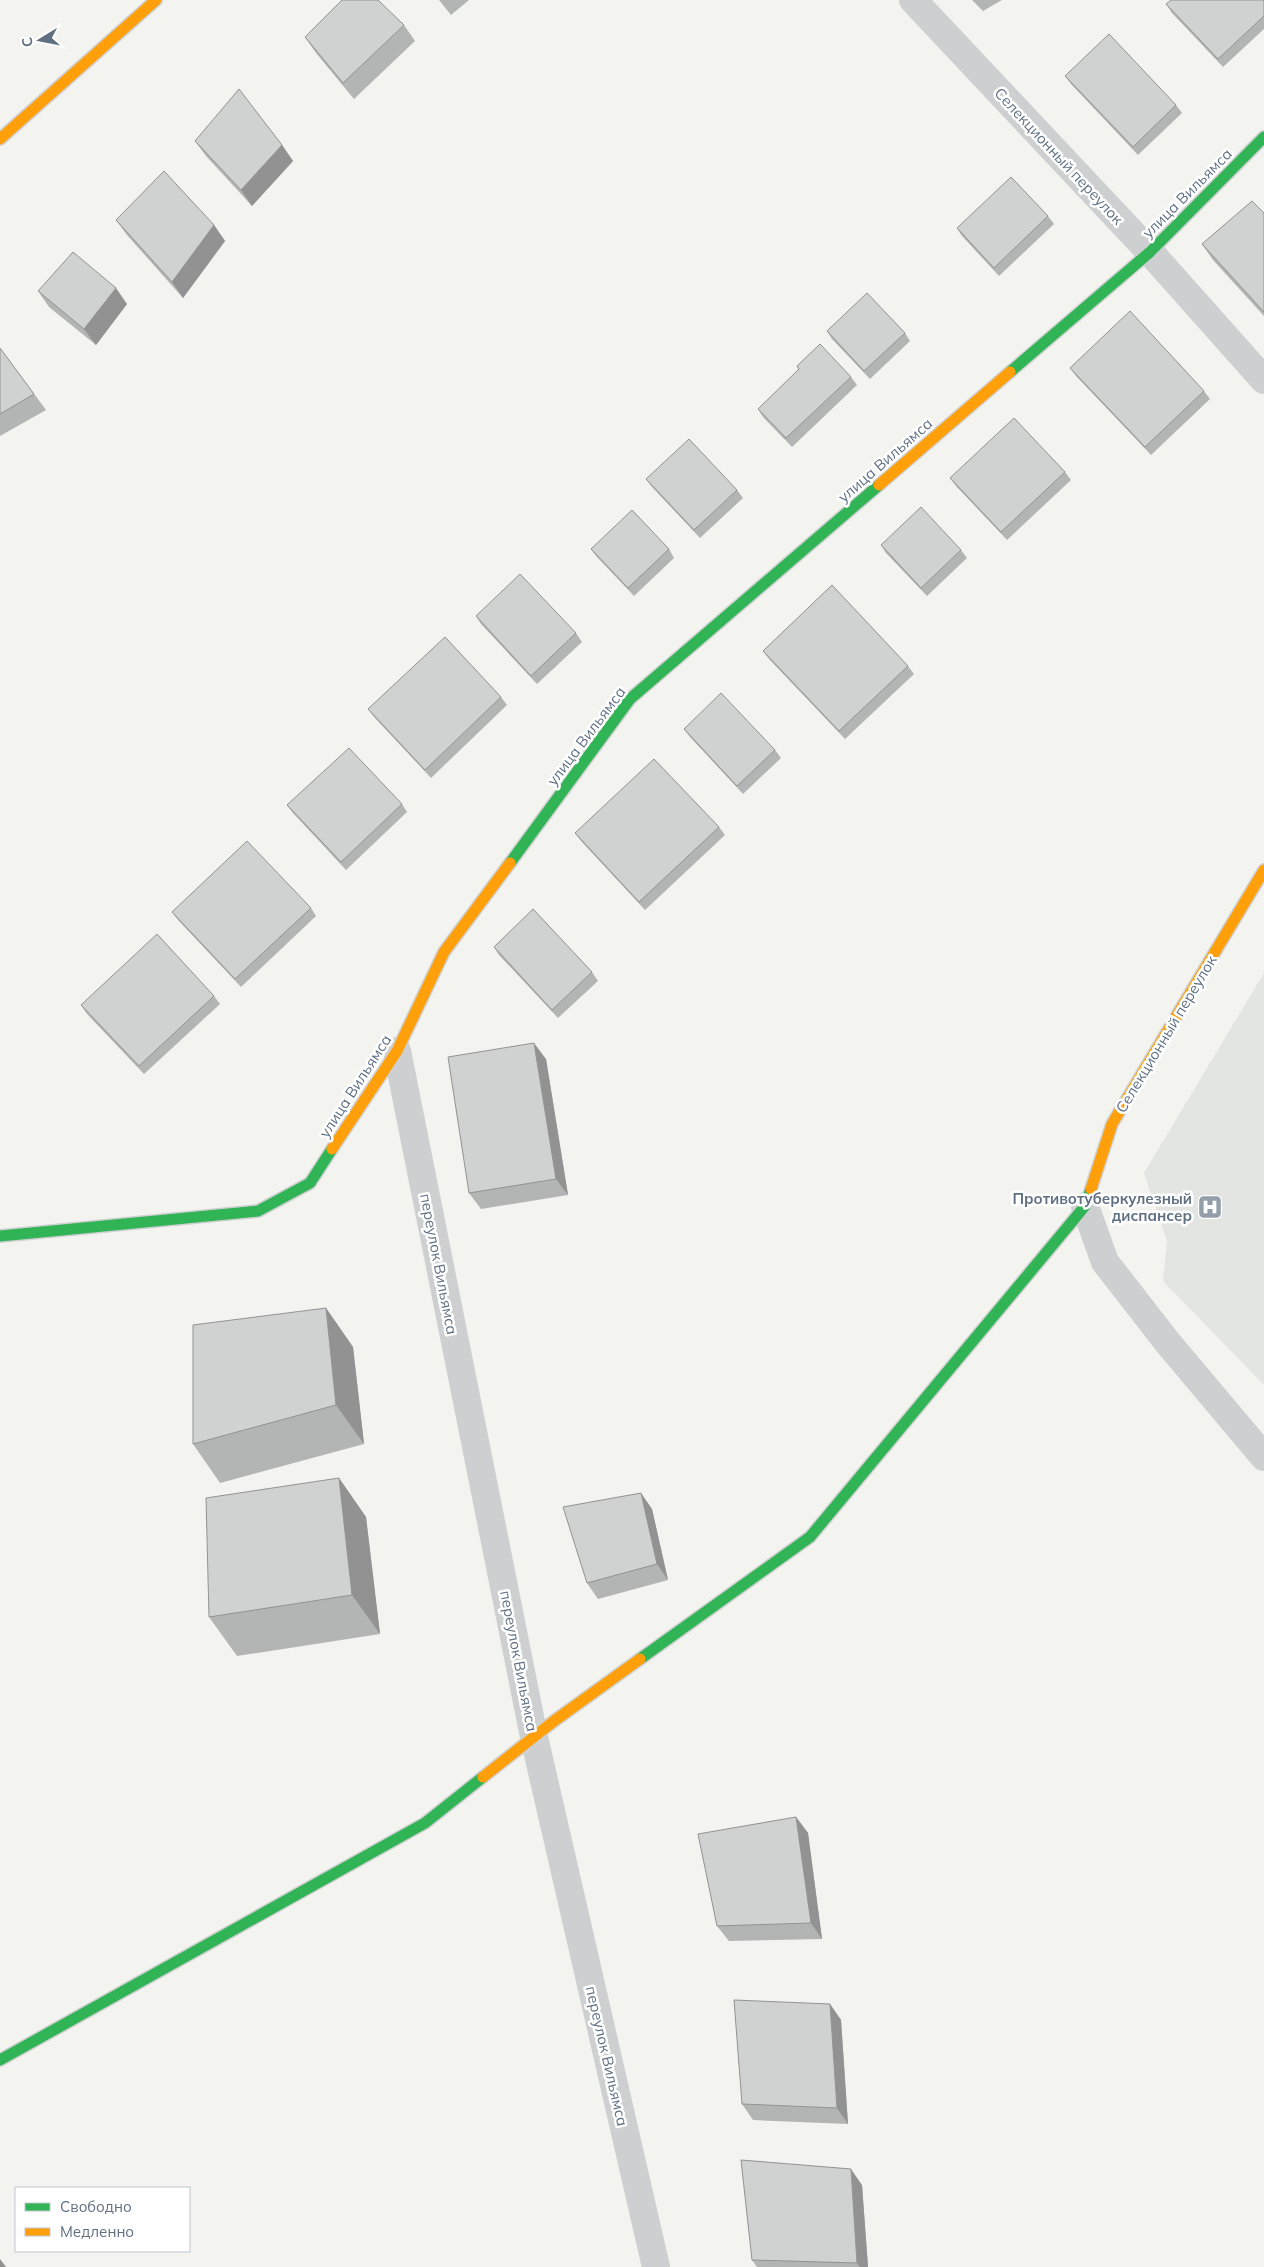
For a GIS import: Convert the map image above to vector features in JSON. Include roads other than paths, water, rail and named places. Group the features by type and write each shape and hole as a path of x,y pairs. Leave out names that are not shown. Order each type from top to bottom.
{"street":[{"path":"0,139 156,0"},
{"name":"Селекционный переулок","path":"913,0 1150,252 1264,380"},
{"name":"улица Вильямса","path":"0,1236 258,1211 310,1183 397,1051 444,952 630,699 1150,252 1264,136"},
{"name":"Селекционный переулок","path":"1085,1206 1112,1124 1264,870"},
{"name":"переулок Вильямса","path":"397,1051 534,1736 656,2267"},
{"path":"1085,1206 1105,1262 1168,1343 1264,1457"},
{"path":"0,2060 425,1823 534,1736 810,1537 1085,1206"}],"place":[{"name":"Противотуберкулезный диспансер","path":"1210,1207"}]}
